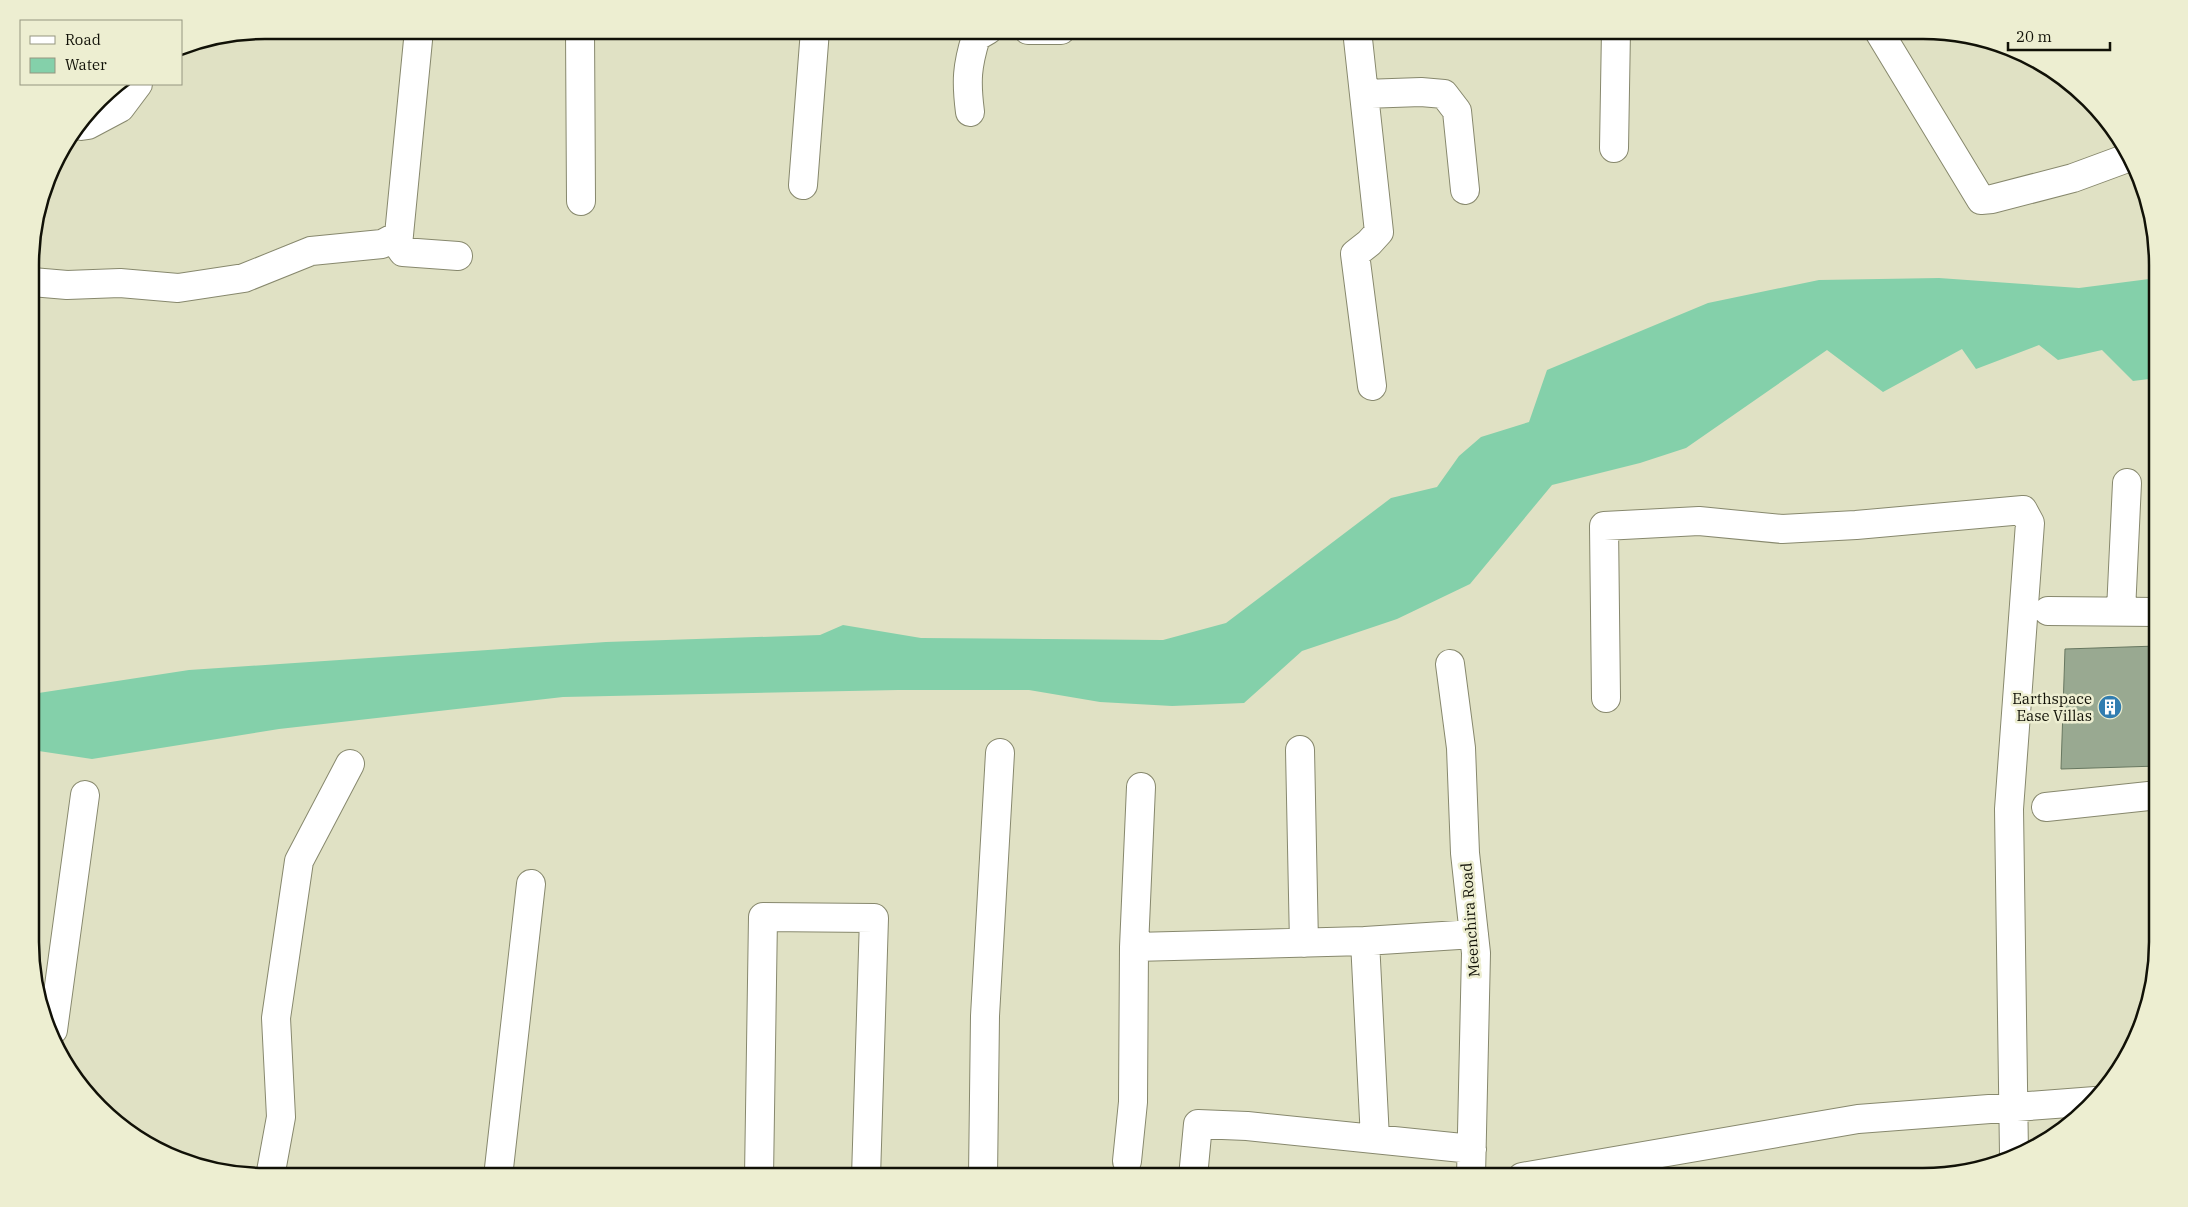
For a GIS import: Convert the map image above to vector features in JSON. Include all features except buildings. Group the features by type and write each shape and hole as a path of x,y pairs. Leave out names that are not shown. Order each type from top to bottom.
{"street":[{"path":"418,39 398,245 403,252 458,256"},
{"path":"580,39 581,201"},
{"path":"803,185 814,39"},
{"path":"970,112 966,82 970,56 975,39"},
{"path":"1358,39 1379,232 1369,244 1355,254 1372,386"},
{"path":"1614,148 1616,39"},
{"path":"1883,39 1981,200 1992,199 2073,178 2123,160"},
{"path":"87,125 120,108 137,85"},
{"path":"1364,94 1421,92 1444,94 1457,111 1465,190"},
{"path":"39,283 67,285 120,283 178,288 244,278 311,251 382,244 399,235"},
{"path":"2121,611 2127,483"},
{"path":"1606,698 1604,526 1699,521 1782,529 1856,525 2023,510 2030,523 2009,809 2014,1149"},
{"path":"2048,611 2149,612"},
{"name":"Meenchira Road","path":"1450,664 1461,748 1465,853 1476,953 1471,1168"},
{"path":"1300,750 1304,943"},
{"path":"983,1168 985,1016 1000,753"},
{"path":"272,1168 281,1117 276,1018 300,861 350,764"},
{"path":"1127,1161 1133,1102 1134,947 1141,787"},
{"path":"54,1023 85,795"},
{"path":"2046,807 2149,796"},
{"path":"499,1168 531,884"},
{"path":"759,1168 763,917 874,918 866,1168"},
{"path":"1134,947 1365,942 1474,934"},
{"path":"1365,942 1374,1139"},
{"path":"1574,1168 1858,1119 2083,1102"},
{"path":"1194,1168 1198,1124 1247,1126 1472,1149"}],"water":[{"path":"1939,278 2079,288 2149,279 2149,379 2133,381 2102,350 2058,360 2039,345 1976,369 1962,349 1883,392 1827,350 1686,448 1640,463 1552,485 1470,584 1397,619 1302,651 1244,703 1172,706 1100,702 1029,690 898,690 563,697 279,729 92,759 39,751 39,693 189,670 606,642 820,635 843,625 921,638 1163,640 1226,623 1391,498 1437,487 1459,456 1481,437 1529,422 1547,370 1708,303 1819,280"}],"place":[{"name":"Earthspace Ease Villas","path":"2110,707"}]}
